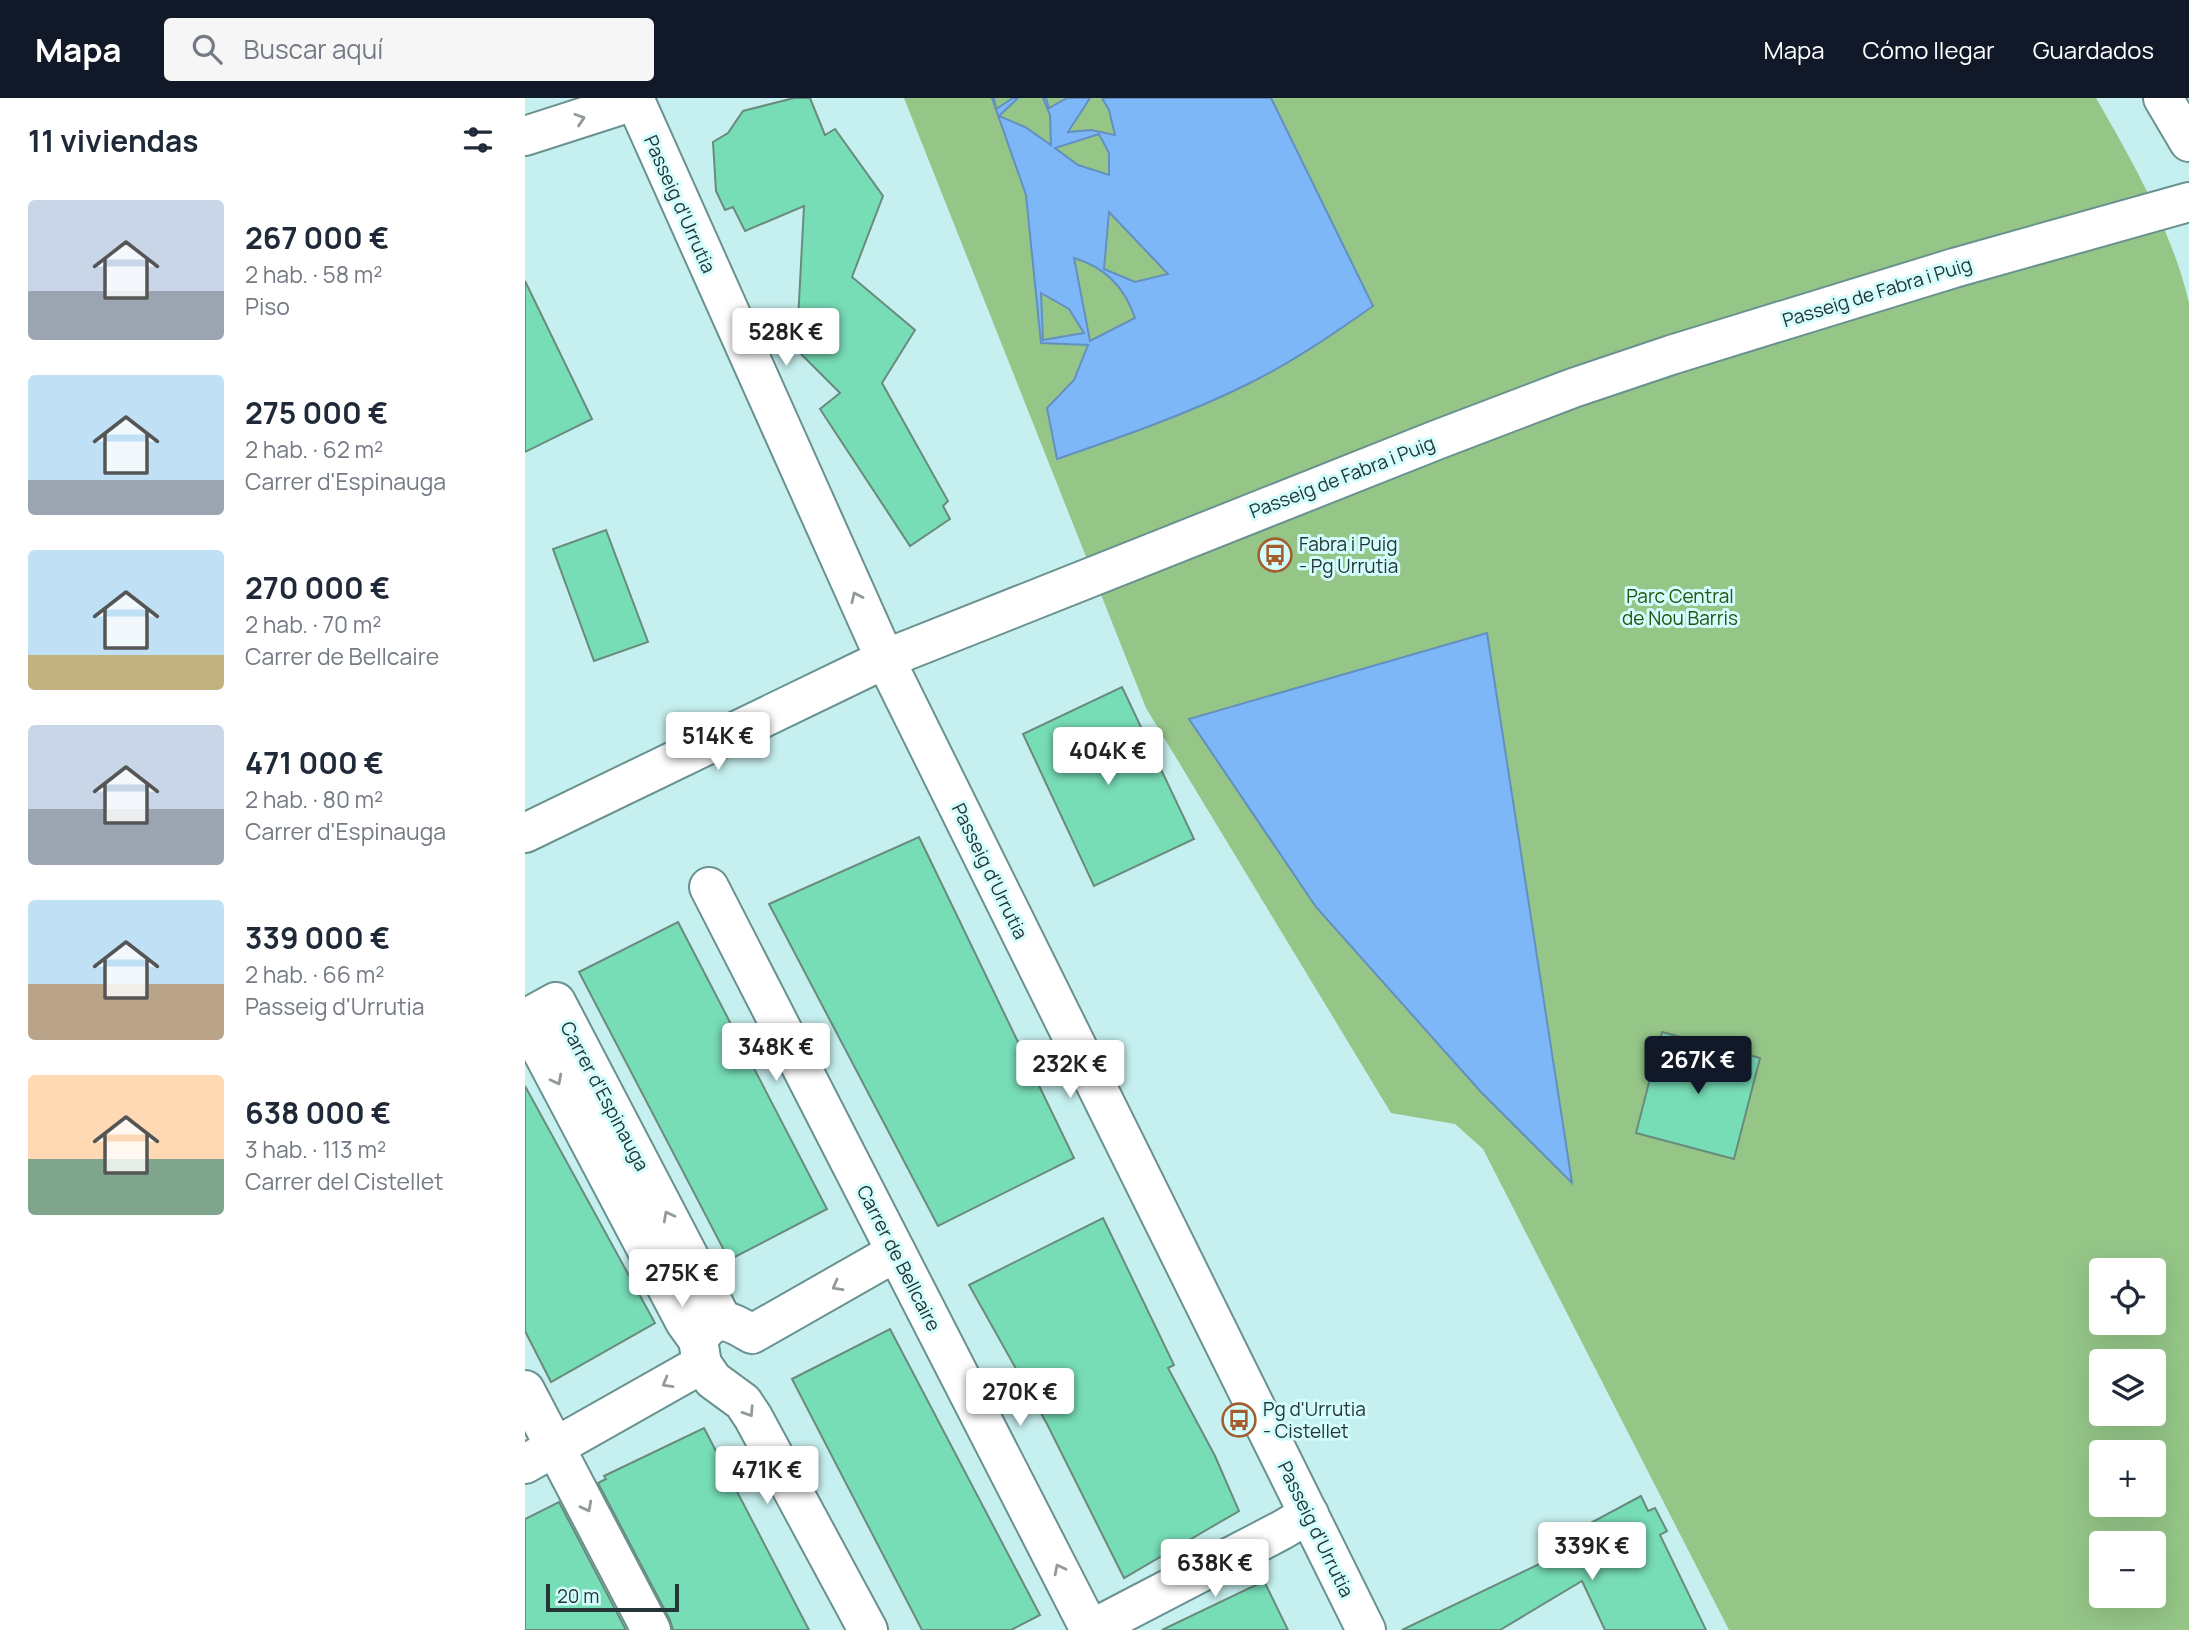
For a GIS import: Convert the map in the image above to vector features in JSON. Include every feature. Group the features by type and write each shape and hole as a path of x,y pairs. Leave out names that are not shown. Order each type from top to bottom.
{"street":[{"path":"2163,98 2189,142"},
{"path":"525,136 634,100"},
{"name":"Passeig d'Urrutia","path":"634,100 885,659 1366,1630"},
{"name":"Passeig de Fabra i Puig","path":"525,833 885,659 1270,505 1573,388 1929,275 2189,202"},
{"name":"Carrer de Bellcaire","path":"709,887 1090,1630"},
{"name":"Carrer d'Espinauga","path":"707,1341 685,1322 526,1019 556,1002 707,1341 713,1380 743,1402 753,1417 869,1630"},
{"path":"540,1455 735,1324 752,1334 896,1252"},
{"path":"525,1390 540,1455 651,1630"},
{"path":"1090,1630 1309,1514"}],"green space":[{"name":"Parc Central de Nou Barris","path":"904,98 2096,98 2162,224 2189,303 2189,1630 1729,1630 1483,1149 1455,1124 1391,1113 1146,708"}],"water":[{"path":"992,98 996,109 1013,98 1018,98 999,116 1025,127 1051,145 1050,115 1043,98 1046,98 1049,108 1067,98 1090,98 1068,132 1091,130 1115,135 1109,110 1102,98 1271,98 1373,306 1311,348 1246,385 1176,416 1057,459 1047,408 1074,380 1088,345 1041,343 1026,195","holes":["1099,134 1109,153 1109,175 1078,165 1055,148","1109,212 1168,274 1135,282 1104,269","1074,258 1095,267 1112,280 1126,297 1135,318 1090,341","1041,293 1069,309 1084,333 1043,340"]},
{"path":"1487,633 1572,1183 1481,1092 1316,907 1189,719"}],"building":[{"path":"794,98 810,98 825,135 835,129 883,196 852,277 915,330 882,383 948,501 943,506 950,519 910,546 820,409 840,393 783,336 798,321 804,206 745,231 733,207 725,210 716,191 713,142 728,133 743,111"},
{"path":"525,281 592,419 525,452"},
{"path":"606,530 648,642 594,661 553,549"},
{"path":"1122,687 1194,839 1094,886 1023,734"},
{"path":"919,837 1074,1158 938,1226 769,904"},
{"path":"678,922 827,1209 729,1260 579,972"},
{"path":"1662,1032 1760,1058 1734,1159 1636,1133"},
{"path":"525,1086 655,1323 551,1382 525,1331"},
{"path":"1103,1218 1174,1365 1168,1368 1215,1456 1239,1511 1124,1578 1047,1424 969,1285"},
{"path":"890,1329 1040,1615 1011,1630 922,1630 792,1379"},
{"path":"704,1428 809,1630 673,1630 598,1483 606,1479 604,1476"},
{"path":"1641,1496 1648,1511 1655,1508 1667,1531 1660,1535 1706,1630 1605,1630 1582,1581 1500,1630 1402,1630 1589,1540 1585,1526"},
{"path":"559,1502 626,1630 525,1630 525,1519"},
{"path":"1264,1581 1288,1630 1162,1630"}],"place":[{"name":"Fabra i Puig - Pg Urrutia","path":"1275,555"},
{"name":"Pg d'Urrutia - Cistellet","path":"1239,1420"}]}
